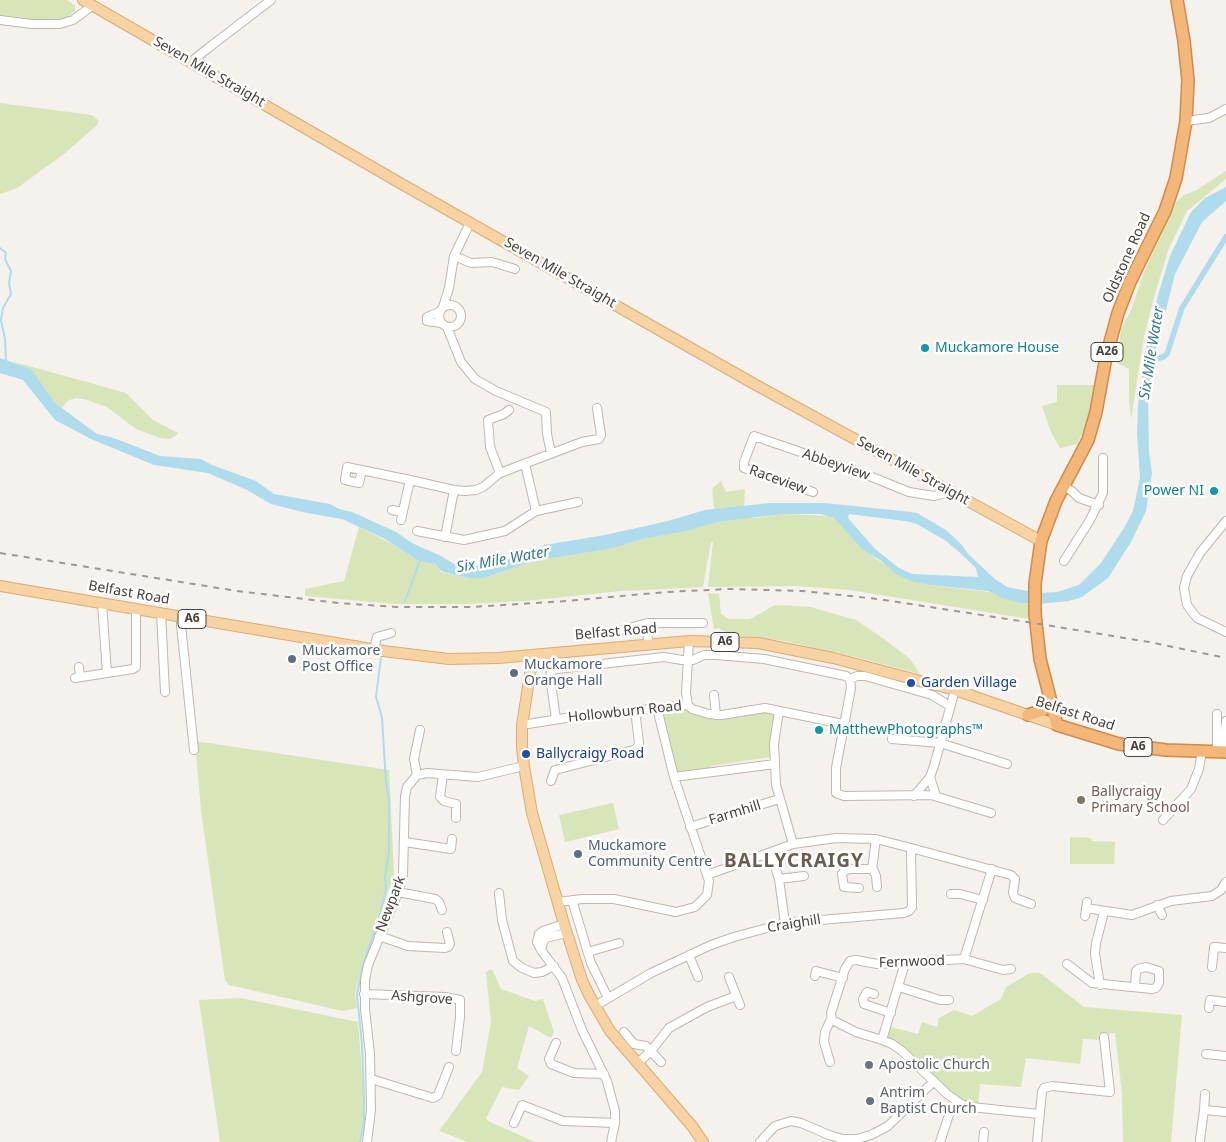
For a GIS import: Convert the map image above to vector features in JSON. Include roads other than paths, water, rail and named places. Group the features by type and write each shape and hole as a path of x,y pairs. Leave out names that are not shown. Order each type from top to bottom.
{"highway":[{"name":"Oldstone Road","path":"1057,725 1040,659 1035,614 1034,584 1041,541 1050,514 1088,440 1093,426 1112,330 1130,282 1171,194 1180,158 1186,121 1187,99 1186,62 1177,0"},
{"path":"1028,715 1043,710 1048,702 1049,694"},
{"name":"Belfast Road","path":"1057,725 1120,744 1143,748 1222,751"}],"main road":[{"name":"Seven Mile Straight","path":"83,0 756,385 1041,541"},
{"name":"Belfast Road","path":"0,586 374,649 449,659 532,655 648,644 686,636 758,643 833,658 955,690 1057,725"},
{"path":"532,655 522,725 524,766 532,813 582,980 610,1030 703,1142"}],"street":[{"path":"192,62 271,0"},
{"path":"0,20 32,24 60,24 73,20 92,6"},
{"path":"1186,121 1209,118 1226,109"},
{"path":"470,222 454,256 449,288 441,310 444,325 463,365 480,383 546,412 547,434 551,453"},
{"path":"454,256 471,263 491,262 515,269"},
{"path":"449,288 462,313 456,336 456,350"},
{"path":"458,307 451,304 427,317 427,321 454,327 460,323"},
{"path":"362,470 454,490 468,491 478,489 500,472 551,453 600,438 596,408"},
{"path":"500,472 490,447 488,420 509,410"},
{"name":"Abbeyview","path":"744,467 744,462 754,436 867,475 909,492 934,496 950,492"},
{"path":"1064,561 1099,505 1103,493 1103,458"},
{"path":"525,464 536,511"},
{"name":"Raceview","path":"744,467 813,492"},
{"path":"392,510 402,516 410,480"},
{"path":"1064,486 1079,498 1099,505"},
{"path":"445,536 454,490"},
{"path":"417,531 464,540 502,532 536,511 578,502"},
{"path":"1226,521 1200,554 1187,576 1184,588 1187,605 1197,618 1226,632"},
{"path":"102,603 107,673"},
{"path":"79,666 77,677 136,667 136,609"},
{"path":"161,613 165,692"},
{"path":"181,617 194,750"},
{"path":"628,631 636,625 647,623 703,623"},
{"path":"647,623 648,644"},
{"path":"683,623 688,661 686,694 688,705"},
{"path":"374,649 378,637 391,633"},
{"path":"556,719 550,677 550,673 554,670 666,656 688,661 710,655 749,658 846,676 850,679"},
{"path":"850,679 857,676 865,676 932,695 950,706"},
{"path":"850,679 851,688 836,768 836,793 844,796 936,796 991,813"},
{"path":"914,796 930,777 955,690"},
{"path":"711,699 716,715"},
{"name":"Hollowburn Road","path":"522,725 556,719 688,705 699,712 716,715 761,708 843,724"},
{"path":"558,902 592,898 620,900 667,911 684,911 696,907 706,898 709,884 707,875 674,777 657,708"},
{"path":"551,782 555,770 637,749 639,742 635,710"},
{"path":"779,711 775,739 775,764 779,800 793,844"},
{"path":"1217,714 1222,751"},
{"path":"1222,751 1226,722"},
{"path":"420,730 414,759 417,775 427,773 478,777 524,766"},
{"path":"892,739 940,743 1007,764"},
{"path":"1164,820 1191,789 1199,769 1202,751"},
{"path":"674,777 775,764"},
{"path":"442,774 440,798 456,804 456,818"},
{"name":"Newpark","path":"367,1142 371,1118 371,1079 364,994 368,965 398,892 404,868 406,792 410,782 417,775"},
{"path":"930,777 936,796"},
{"name":"Farmhill","path":"690,827 779,800"},
{"path":"707,875 771,854 793,844 830,838 876,839 992,869 1014,877 1016,882 1015,898 1030,904"},
{"path":"405,842 451,849 452,839"},
{"path":"876,839 872,869 876,876 877,887"},
{"name":"Craighill","path":"595,1006 651,973 734,937 785,923 908,912 912,905 911,848"},
{"path":"771,854 779,879 785,923"},
{"path":"859,888 844,886 842,881 843,872 850,868 872,869"},
{"path":"964,959 992,869"},
{"path":"779,879 804,876"},
{"path":"1086,909 1132,915 1170,900 1207,897 1216,894 1226,882"},
{"path":"398,892 436,899 442,910"},
{"path":"499,894 502,920 513,961 522,968 534,973 542,972 554,966"},
{"path":"951,894 960,894 983,900"},
{"path":"1216,894 1221,902"},
{"path":"572,900 597,978 608,998"},
{"path":"1157,905 1162,915"},
{"path":"1100,985 1096,943 1104,912"},
{"path":"565,928 546,938 541,950 554,966 567,989 582,1030 604,1074 613,1100 615,1123 611,1142"},
{"path":"379,936 408,946 446,948 450,944 447,932"},
{"path":"588,952 619,943"},
{"path":"1212,967 1214,947 1226,948"},
{"path":"689,955 698,977"},
{"name":"Fernwood","path":"843,978 847,965 852,960 875,964 964,959 1003,970 1011,969"},
{"path":"882,1040 905,963"},
{"path":"1072,964 1089,982 1100,985 1135,987"},
{"path":"815,976 816,971 843,978 831,1013 831,1019 826,1029 824,1042 830,1062"},
{"path":"729,977 740,1005"},
{"path":"899,987 940,1000 948,1000"},
{"path":"874,994 867,992 863,999 864,1004 891,1013"},
{"name":"Ashgrove","path":"364,994 445,997 460,1000 456,1051"},
{"path":"638,1063 651,1051 668,1028 707,1007 736,996"},
{"path":"1209,1008 1210,1000 1226,1002"},
{"path":"831,1019 850,1030 892,1044 902,1051 956,1102 971,1108 1039,1114"},
{"path":"624,1032 634,1044 646,1046 662,1062"},
{"path":"1037,1142 1042,1091 1046,1086 1110,1092 1104,1037"},
{"path":"556,1043 548,1060 551,1064 574,1073 604,1074"},
{"path":"1105,1047 1114,1046"},
{"path":"1206,1054 1226,1056"},
{"path":"371,1079 433,1098 438,1095 449,1067"},
{"path":"760,1142 775,1126 791,1121 801,1123 835,1138 856,1139 871,1135 888,1126 934,1082"},
{"path":"1200,1140 1205,1094"},
{"path":"940,1142 949,1115 956,1102"},
{"path":"514,1123 522,1105 563,1121 615,1123"},
{"path":"1204,1110 1226,1112"},
{"path":"982,1142 984,1132"}],"water":[{"name":"Six Mile Water","path":"1226,187 1226,201 1202,222 1175,274 1155,353 1151,370 1148,401 1149,452 1152,473 1146,511 1131,542 1108,578 1082,597 1069,601 1039,604 1021,603 1000,597 988,591 911,581 896,574 880,560 863,550 834,518 821,514 785,514 722,521 685,531 642,539 614,548 533,561 484,578 468,578 444,572 435,563 417,560 385,539 342,519 271,504 247,490 208,473 154,465 91,439 55,420 23,380 0,373 0,358 31,369 55,403 97,434 111,437 160,456 201,459 256,481 274,494 330,504 339,509 352,512 396,532 412,543 441,556 461,568 494,563 525,555 545,545 605,535 668,521 705,510 770,503 825,503 917,513 946,530 962,545 968,554 995,579 1007,587 1038,593 1057,592 1079,585 1101,563 1133,511 1140,478 1137,433 1138,405 1145,354 1158,295 1170,256 1191,212 1205,198","holes":["849,514 917,524 946,541 976,568 978,577 912,574 899,568 875,549 848,518"]}],"waterway":[{"name":"Six Mile Water","path":"1148,361 1167,354 1182,308 1226,237"},
{"path":"0,248 6,253 5,259 11,271 9,283 11,294 3,308 1,320 5,339 6,361"},
{"path":"405,601 420,560"},
{"path":"360,1142 364,1123 364,1096 362,1044 357,995 363,965 379,918 386,889 385,877 389,851 389,799 386,783 382,718 376,697 381,657"}],"railway":[{"path":"0,553 237,591 338,603 397,607 472,607 729,589 803,591 878,599 1046,625 1149,642 1226,658"}],"place":[{"name":"Muckamore House","path":"925,348"},
{"name":"Power NI","path":"1214,491"},
{"name":"Muckamore Post Office","path":"292,659"},
{"name":"Muckamore Orange Hall","path":"514,673"},
{"name":"Garden Village","path":"911,683"},
{"name":"MatthewPhotographs™","path":"819,730"},
{"name":"Ballycraigy Road","path":"526,754"},
{"name":"Ballycraigy Primary School","path":"1081,800"},
{"name":"Muckamore Community Centre","path":"578,854"},
{"name":"Apostolic Church","path":"869,1065"},
{"name":"Antrim Baptist Church","path":"870,1101"}],"district":[{"name":"BALLYCRAIGY","path":"794,862"}]}
